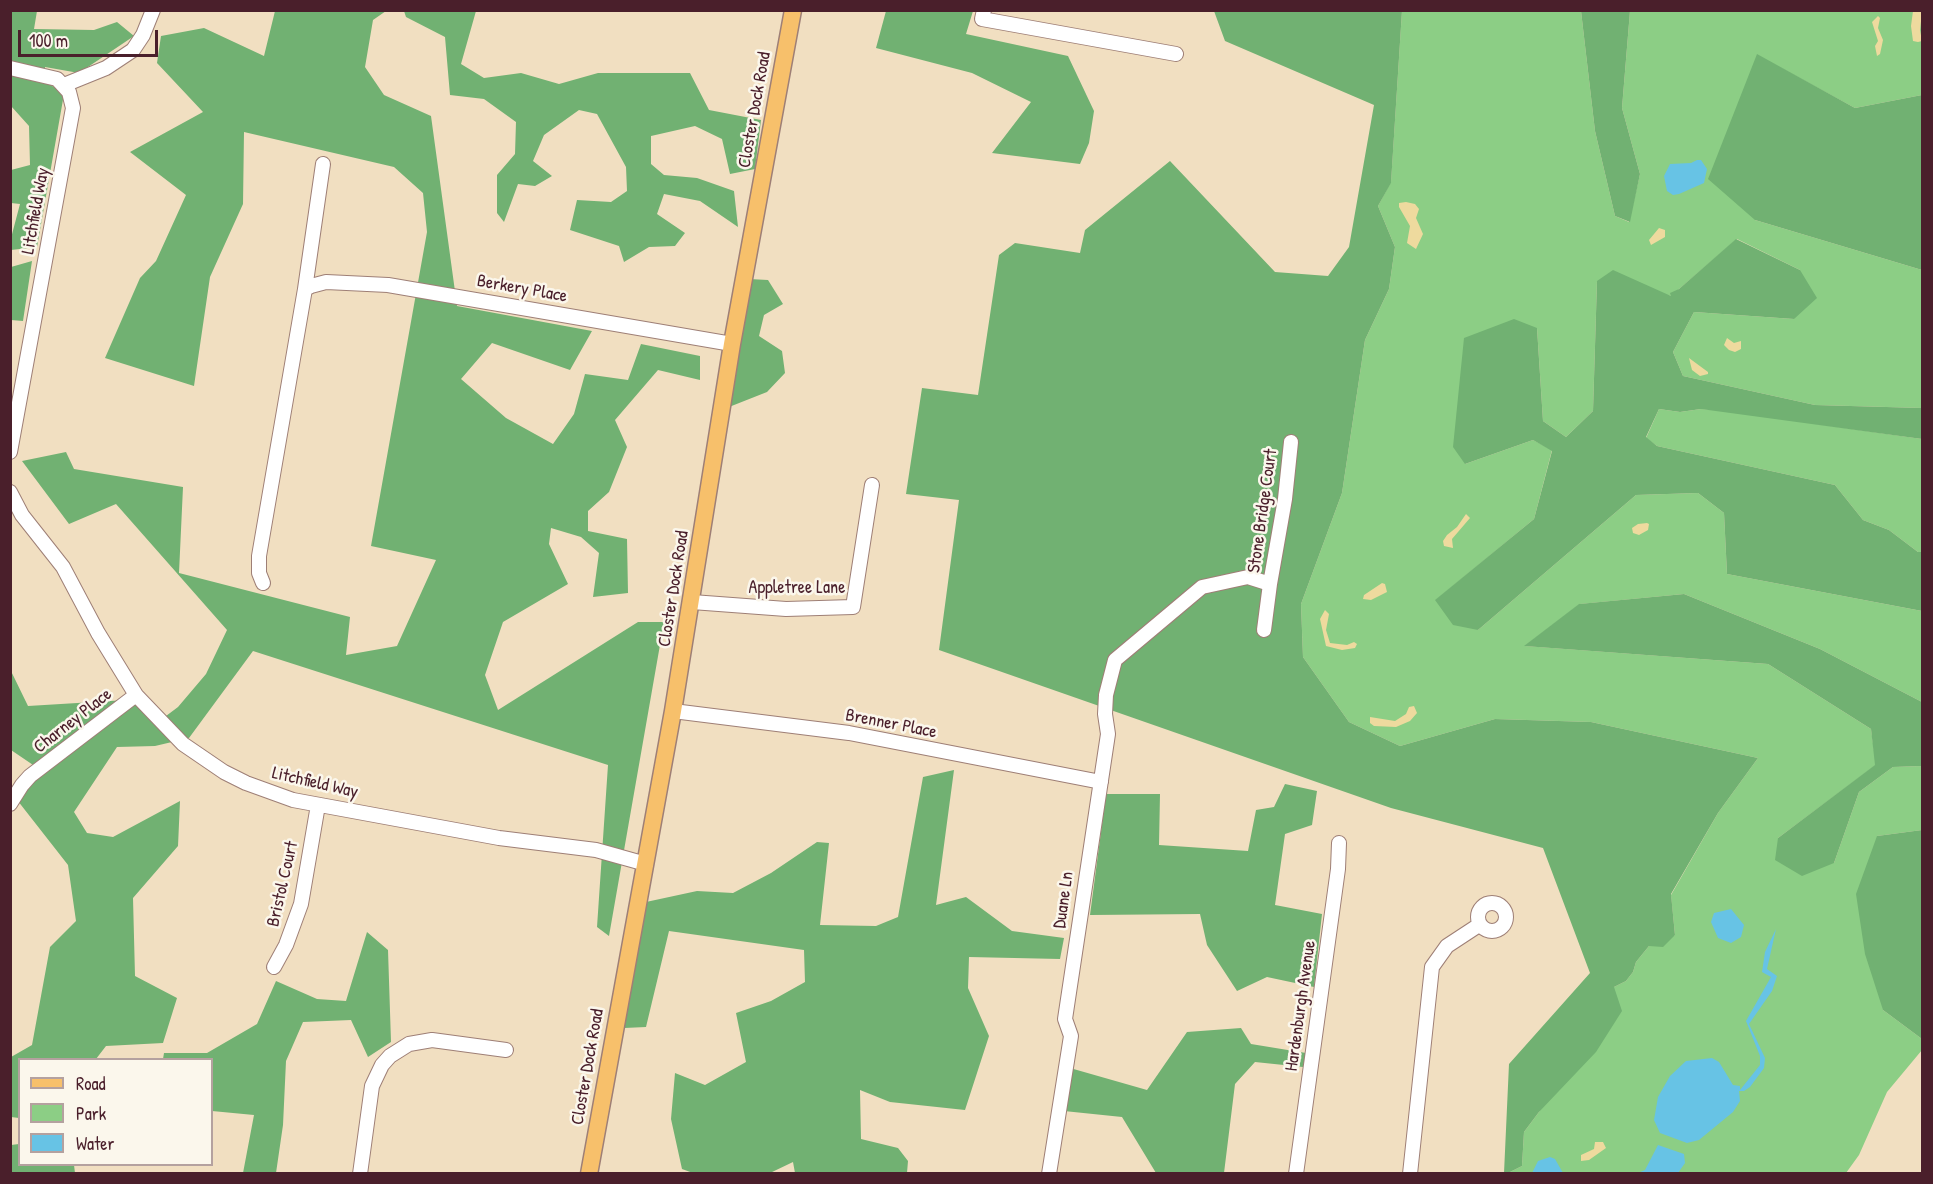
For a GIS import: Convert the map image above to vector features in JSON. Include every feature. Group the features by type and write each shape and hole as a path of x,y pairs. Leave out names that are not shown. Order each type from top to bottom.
{"main road":[{"name":"Closter Dock Road","path":"589,1173 673,711 732,344 793,10"}],"street":[{"path":"10,68 49,75 64,85 106,68 133,50 143,35 153,10"},
{"path":"984,10 982,19 1176,54"},
{"name":"Litchfield Way","path":"10,452 73,108 69,92 64,85"},
{"path":"263,583 259,556 305,289 322,164"},
{"name":"Berkery Place","path":"305,289 326,282 388,285 732,344"},
{"name":"Stone Bridge Court","path":"1264,630 1285,499 1291,442"},
{"name":"Appletree Lane","path":"692,602 786,609 853,608 872,485"},
{"name":"Litchfield Way","path":"10,492 22,515 63,567 98,633 136,695 183,744 224,772 269,792 318,805 500,838 596,850 646,864"},
{"name":"Stone Bridge Court","path":"1136,640 1202,587 1248,577 1270,584"},
{"name":"Duane Ln","path":"1049,1173 1071,1036 1065,1019 1108,734 1105,714 1110,676 1115,660 1136,640"},
{"name":"Charney Place","path":"10,804 22,784 30,776 136,695"},
{"name":"Brenner Place","path":"673,711 849,733 1101,783"},
{"name":"Bristol Court","path":"274,967 286,945 300,904 318,805"},
{"name":"Hardenburgh Avenue","path":"1296,1173 1338,869 1339,843"},
{"path":"1410,1173 1432,968 1447,945 1479,924"},
{"path":"360,1173 372,1086 382,1065 390,1056 409,1044 432,1040 506,1050"}],"green space":[{"path":"37,11 34,29 94,30 117,22 134,36 79,73 45,67 45,81 64,94 37,247 11,250 11,238 20,204 11,203 11,170 30,165 29,126 11,106 10,12"},
{"path":"275,11 386,11 373,20 365,67 384,95 431,116 457,306 592,331 570,370 492,343 461,379 506,418 553,444 574,414 585,374 628,380 641,344 700,356 700,380 658,370 615,420 627,447 609,492 588,511 588,531 627,539 628,593 593,597 599,553 581,537 551,528 549,544 568,584 503,622 485,675 498,710 638,622 664,622 609,936 597,927 608,765 253,651 189,738 155,746 117,747 74,812 87,833 113,837 180,801 178,846 133,898 135,976 177,998 163,1043 106,1046 97,1058 18,1058 18,1118 11,1117 11,1057 32,1045 50,947 76,921 68,865 14,796 39,769 11,750 10,669 28,706 143,699 166,716 178,707 206,674 227,630 116,504 69,524 22,461 66,452 74,469 183,487 179,573 350,617 346,655 397,646 436,560 371,546 427,232 423,193 394,167 244,132 243,204 210,277 194,386 105,358 140,278 156,261 186,195 130,152 203,112 157,63 161,36 204,28 264,56"},
{"path":"404,11 476,11 461,64 484,78 521,73 559,84 598,73 690,73 709,110 761,120 755,169 730,174 722,139 695,126 651,136 651,164 664,175 697,178 734,191 738,227 700,201 664,194 657,214 685,233 675,246 649,247 624,262 619,246 570,230 577,200 611,202 627,191 626,167 597,114 579,110 544,135 533,161 552,176 535,186 518,184 504,222 497,213 497,175 515,154 516,122 484,99 450,95 445,37 406,17"},
{"path":"886,11 973,11 966,34 1068,56 1094,111 1089,143 1080,164 992,153 1031,102 972,73 876,48"},
{"path":"1214,11 1402,11 1391,183 1378,206 1395,247 1389,289 1365,340 1342,493 1301,604 1303,657 1349,722 1400,746 1495,719 1591,722 1758,758 1718,813 1671,894 1675,935 1663,947 1649,946 1636,962 1633,972 1626,981 1614,987 1622,1011 1596,1052 1539,1112 1524,1132 1522,1166 1508,1173 1504,1173 1509,1064 1590,973 1543,848 1391,808 939,650 959,500 906,494 922,388 978,395 999,255 1015,243 1080,253 1085,230 1170,161 1275,272 1328,276 1349,247 1374,105 1225,41"},
{"path":"1402,11 1581,11 1595,131 1615,216 1629,222 1640,174 1622,108 1630,11 1922,11 1922,95 1855,108 1757,55 1755,220 1922,270 1922,408 1815,405 1683,376 1673,352 1694,312 1794,319 1800,270 1737,239 1671,296 1597,281 1593,411 1566,437 1543,421 1537,328 1465,464 1533,440 1552,450 1534,519 1436,600 1478,630 1636,495 1698,493 1724,513 1727,574 1922,611 1922,702 1820,649 1684,594 1580,604 1525,646 1768,664 1871,729 1876,765 1778,838 1834,863 1859,792 1893,767 1922,766 1922,830 1877,836 1883,1010 1922,1039 1922,1050 1887,1092 1859,1155 1846,1173 1508,1173 1522,1166 1524,1132 1539,1112 1614,987 1626,981 1633,972 1636,962 1649,946 1675,935 1671,895 1718,813 1758,758 1591,722 1495,719 1400,746 1349,722 1303,657 1301,604 1342,493 1365,340 1389,289 1395,247 1378,206 1391,182"},
{"path":"1581,11 1630,11 1622,108 1640,174 1630,222 1615,216 1595,131"},
{"path":"1757,54 1855,108 1922,95 1922,270 1755,220 1708,179"},
{"path":"1736,239 1800,270 1817,298 1794,319 1694,312 1673,352 1683,376 1815,405 1922,408 1922,439 1701,409 1680,412 1659,409 1646,437 1657,446 1835,485 1863,520 1889,530 1918,552 1922,552 1922,611 1727,574 1724,513 1698,493 1636,495 1478,630 1453,625 1435,600 1534,519 1552,451 1533,440 1465,464 1453,447 1464,338 1514,319 1537,328 1543,421 1566,437 1593,411 1597,281 1613,270 1671,296 1670,293 1679,289"},
{"path":"32,261 23,321 11,320 11,267"},
{"path":"749,279 768,280 783,304 764,315 759,336 782,351 785,373 767,392 729,407"},
{"path":"1659,409 1680,412 1701,409 1719,410 1922,439 1922,552 1918,552 1889,530 1863,520 1835,485 1657,446 1646,438"},
{"path":"1684,594 1820,649 1922,702 1922,766 1893,767 1859,792 1834,863 1802,876 1775,860 1778,838 1875,765 1871,729 1768,664 1524,646 1579,604"},
{"path":"954,770 936,905 966,897 1012,931 1064,938 1060,959 969,957 968,988 989,1036 965,1110 890,1102 860,1090 861,1139 898,1148 908,1161 907,1173 795,1173 793,1162 770,1173 693,1173 682,1169 671,1119 675,1073 705,1085 746,1062 736,1013 771,1001 805,982 804,950 669,931 646,1027 624,1028 646,902 697,891 733,893 771,873 817,842 829,843 820,925 876,926 898,917 923,777"},
{"path":"1285,784 1317,791 1312,825 1285,834 1275,905 1322,914 1314,987 1267,977 1237,991 1207,945 1200,914 1090,915 1106,794 1160,794 1159,845 1248,851 1256,810 1274,807"},
{"path":"1922,830 1922,1039 1883,1010 1865,954 1856,894 1877,836"},
{"path":"367,932 388,950 391,1042 368,1057 351,1020 303,1022 286,1061 283,1125 276,1173 243,1173 254,1115 213,1111 213,1058 163,1058 164,1053 207,1053 257,1024 276,981 317,999 346,1001"},
{"path":"1241,1028 1251,1044 1306,1053 1303,1067 1255,1062 1235,1084 1224,1173 1156,1173 1122,1117 1064,1111 1070,1068 1147,1090 1187,1032"},
{"path":"18,1144 18,1166 74,1166 75,1173 11,1173 11,1145"}],"sand":[{"path":"1913,11 1922,12 1920,30 1922,41 1918,42 1913,41 1911,26"},
{"path":"1878,16 1880,18 1878,28 1883,40 1880,54 1877,56 1875,46 1878,41 1872,22"},
{"path":"1399,203 1415,204 1419,209 1416,218 1423,234 1416,249 1407,243 1410,226 1399,207"},
{"path":"1659,228 1665,230 1665,237 1651,245 1649,240"},
{"path":"1727,338 1734,343 1741,341 1741,349 1735,352 1729,350 1724,345"},
{"path":"1689,358 1708,374 1700,376 1692,370"},
{"path":"1466,514 1470,518 1452,539 1453,548 1444,546 1443,541 1447,535 1457,527"},
{"path":"1638,524 1649,524 1648,530 1639,535 1633,533 1632,528"},
{"path":"1382,583 1385,584 1387,592 1371,600 1363,599 1364,595"},
{"path":"1325,610 1329,614 1326,630 1330,643 1347,645 1354,642 1357,644 1355,648 1342,650 1326,646 1320,619"},
{"path":"1414,706 1417,713 1410,721 1396,727 1374,726 1370,723 1370,717 1395,721 1406,714 1409,707"},
{"path":"1595,1142 1603,1142 1606,1148 1589,1160 1581,1161 1581,1155 1594,1149"}],"water":[{"path":"1701,160 1707,169 1704,183 1679,194 1673,195 1667,191 1664,176 1670,164 1691,163"},
{"path":"1731,909 1744,925 1741,937 1731,943 1718,938 1711,922 1714,913"},
{"path":"1776,929 1767,969 1777,976 1772,991 1749,1024 1765,1058 1764,1068 1750,1087 1739,1091 1740,1101 1733,1112 1699,1140 1687,1143 1660,1133 1654,1120 1658,1097 1670,1076 1686,1061 1712,1058 1719,1062 1733,1085 1740,1086 1740,1090 1760,1065 1760,1056 1746,1021 1771,977 1762,972 1765,952"},
{"path":"1658,1145 1684,1154 1685,1163 1678,1173 1638,1173 1645,1170"},
{"path":"1550,1157 1555,1159 1563,1173 1532,1173 1538,1161"}]}
